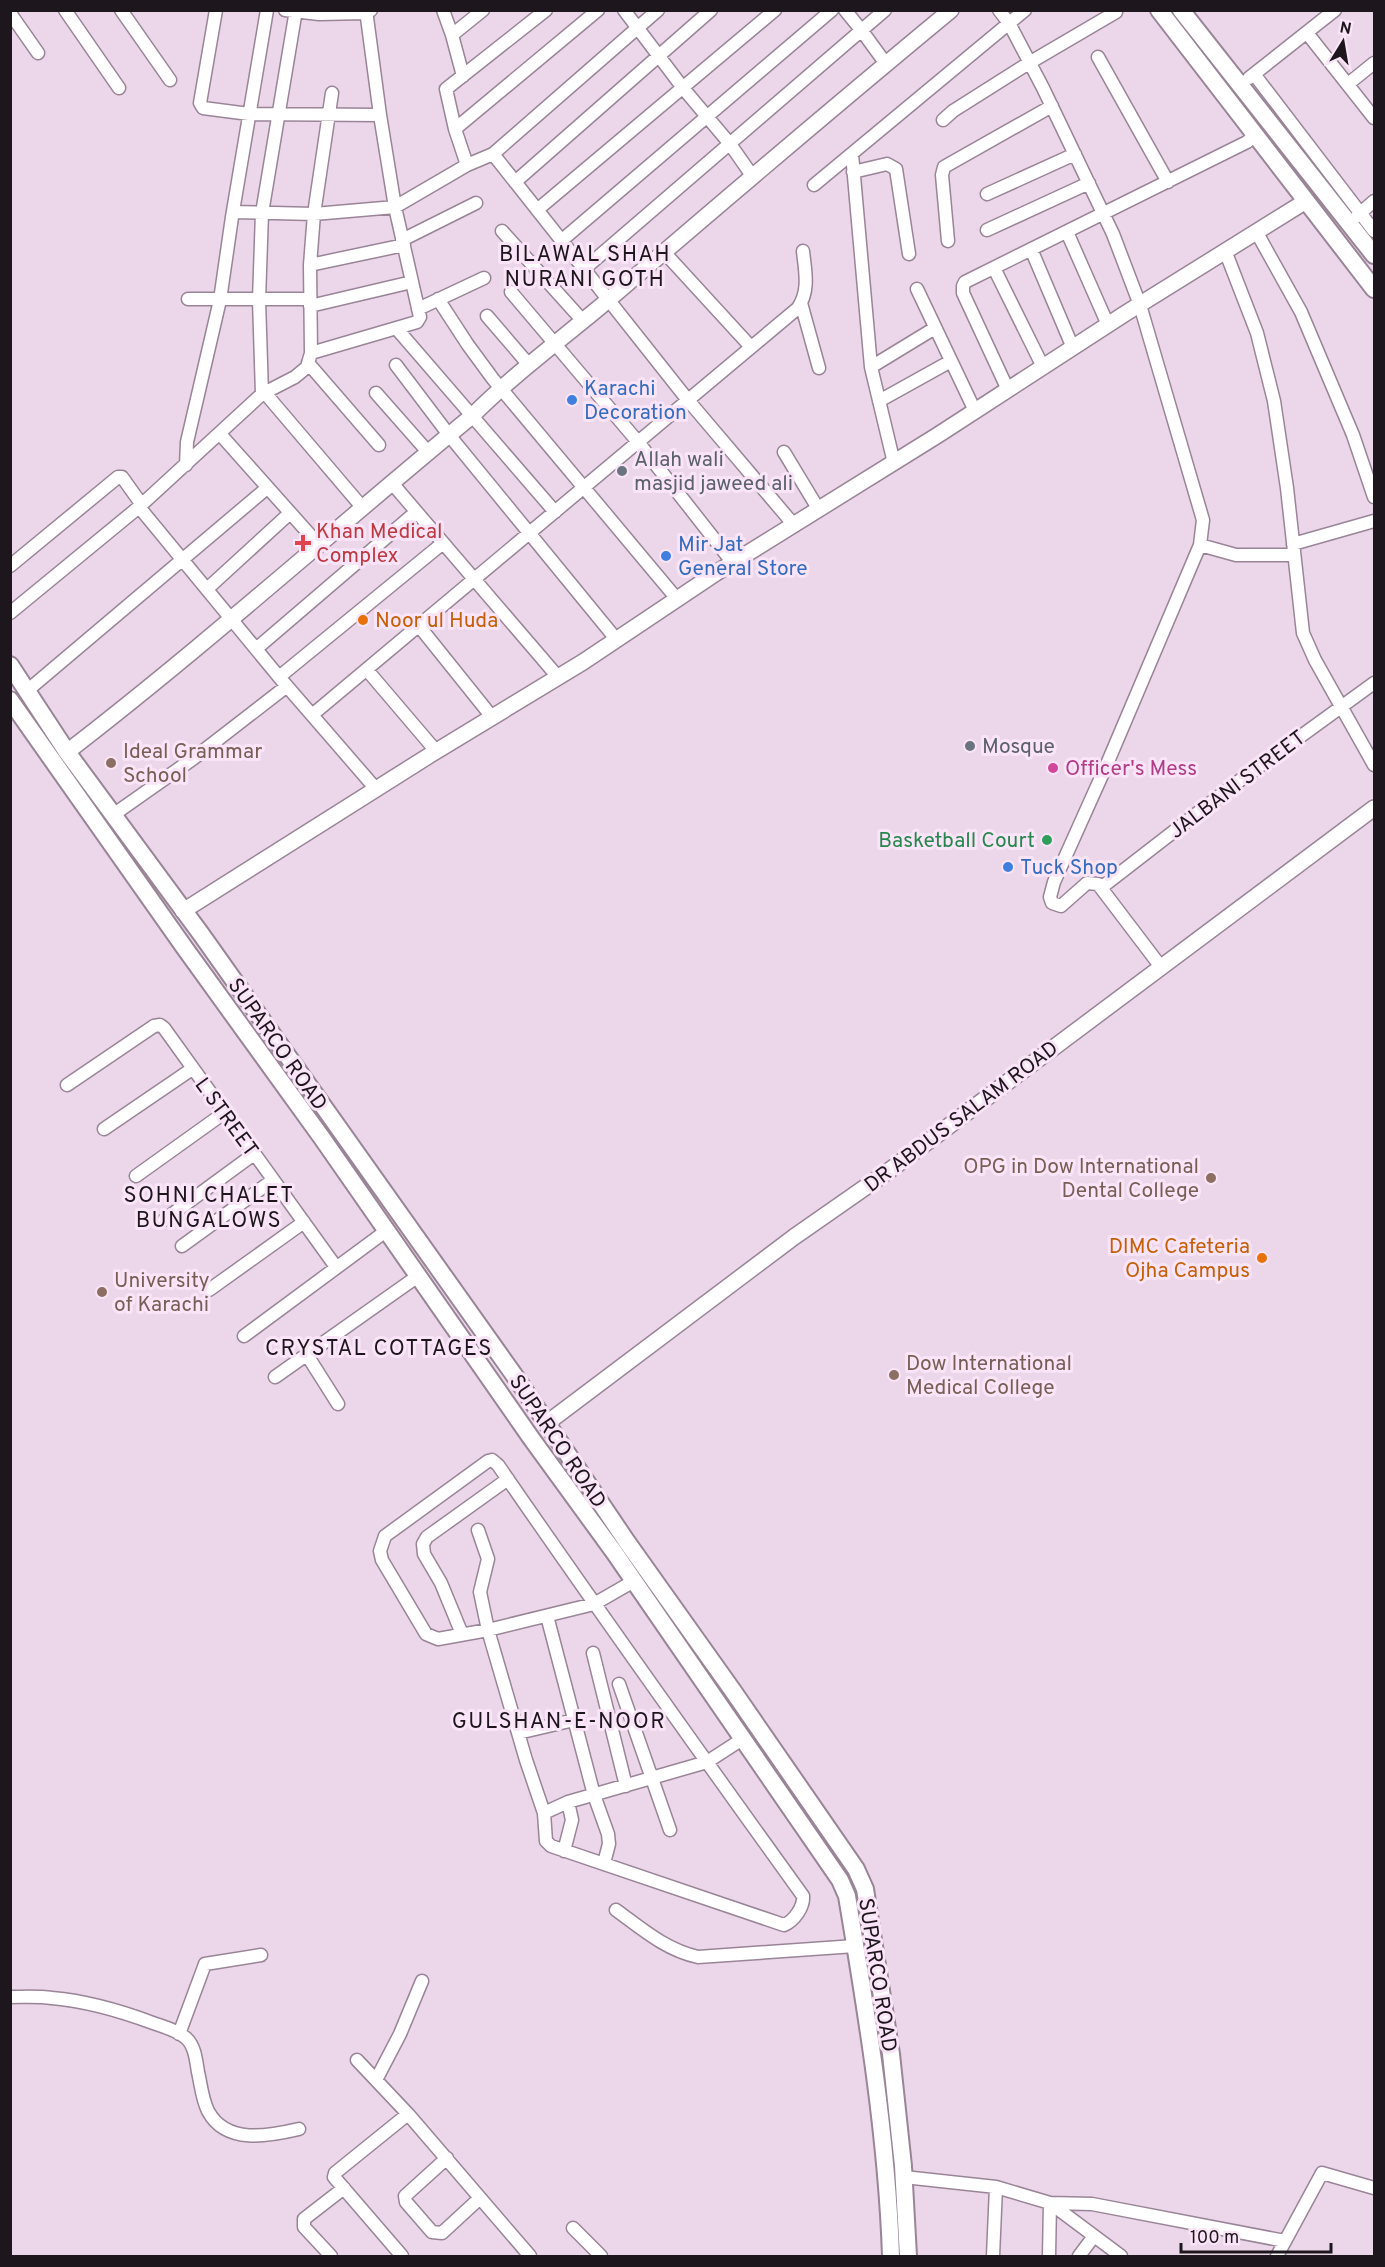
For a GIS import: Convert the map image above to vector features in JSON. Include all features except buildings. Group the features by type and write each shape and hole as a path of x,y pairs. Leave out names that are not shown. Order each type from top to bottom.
{"main road":[{"path":"1159,10 1374,289"},
{"path":"1181,10 1226,66 1248,80 1355,217 1374,255"},
{"name":"SUPARCO ROAD","path":"10,665 67,752 74,775 184,947 322,1138 531,1438 621,1547 797,1783 855,1869 865,1889 891,2054 908,2256"},
{"name":"SUPARCO ROAD","path":"10,700 74,775 113,815 547,1423 621,1547 634,1581 840,1880 847,1896 869,2034 885,2167 900,2182"},
{"path":"322,1138 336,1126"},
{"path":"885,2167 900,2182"},
{"name":"SUPARCO ROAD","path":"891,2256 900,2182"}],"street":[{"path":"65,10 119,88"},
{"path":"121,10 170,80"},
{"path":"216,10 201,105 207,110 278,115 380,115"},
{"path":"186,465 187,442 220,300 267,10"},
{"path":"452,34 483,10"},
{"path":"467,165 455,129 446,89 546,10"},
{"path":"455,129 598,10"},
{"path":"624,10 730,144 753,177"},
{"path":"233,212 314,214 395,207 467,165 493,154 658,10"},
{"path":"514,182 711,10"},
{"path":"537,210 775,10"},
{"path":"561,241 832,10"},
{"path":"845,10 886,64"},
{"path":"583,270 885,10"},
{"path":"67,752 231,620 391,482 472,416 500,388 583,321 663,251 951,10"},
{"path":"999,10 1009,23 1052,106 1113,234 1140,305 1203,520 1200,545 1054,882 1050,900 1054,905 1060,906 1087,884 1094,883 1102,887 1161,968"},
{"path":"814,185 1025,10"},
{"path":"1227,96 1335,10"},
{"path":"310,358 419,321 395,207 380,115 368,11 319,14 293,11 262,213 259,300 264,394 362,507"},
{"path":"444,11 463,76"},
{"path":"943,120 948,114 1029,63 1116,12"},
{"path":"10,13 38,53"},
{"path":"1307,33 1374,118"},
{"path":"1098,57 1168,182"},
{"path":"1347,84 1374,63"},
{"path":"10,613 140,506 264,394 308,367 310,358 310,265 314,214 332,93"},
{"path":"948,241 942,176 944,167 1052,106"},
{"path":"1008,390 963,289 965,282 1168,182 1246,142 1256,134"},
{"path":"493,154 687,399 794,525"},
{"path":"852,154 871,367 894,463"},
{"path":"987,194 1075,154"},
{"path":"853,172 887,164 896,169 909,254"},
{"path":"987,230 1089,183"},
{"path":"183,911 436,751 558,677 733,563 1306,201"},
{"path":"1374,201 1355,217 1374,231"},
{"path":"310,265 403,242 476,203"},
{"path":"502,231 583,321"},
{"path":"1067,232 1108,325"},
{"path":"1257,233 1301,312 1353,435 1374,496"},
{"path":"1031,249 1073,348"},
{"path":"663,251 751,347"},
{"path":"312,715 798,308 806,287 803,251"},
{"path":"1226,253 1257,333 1274,401 1287,488 1303,633 1315,660 1374,765"},
{"path":"994,268 1043,367"},
{"path":"418,309 484,278"},
{"path":"188,299 310,303 412,282"},
{"path":"917,289 975,411"},
{"path":"511,292 638,442 733,563"},
{"path":"438,299 500,388 677,599"},
{"path":"801,303 819,369"},
{"path":"487,316 529,365"},
{"path":"871,367 935,328"},
{"path":"397,329 555,512"},
{"path":"310,358 379,445"},
{"path":"879,401 951,361"},
{"path":"396,365 449,435 616,639"},
{"path":"376,393 428,452"},
{"path":"220,434 319,545"},
{"path":"784,452 819,510"},
{"path":"10,566 118,477 122,477 140,506 231,620 376,789"},
{"path":"391,482 558,677"},
{"path":"28,690 267,488"},
{"path":"256,649 416,512"},
{"path":"207,589 290,513"},
{"path":"1200,545 1236,555 1293,549 1374,521"},
{"path":"113,815 194,758 443,543"},
{"path":"419,626 492,717"},
{"path":"367,670 436,751"},
{"name":"JALBANI STREET","path":"1102,887 1374,683"},
{"name":"DR ABDUS SALAM ROAD","path":"547,1423 794,1237 882,1176 1374,808"},
{"name":"L STREET","path":"68,1085 154,1026 160,1025 336,1267"},
{"path":"105,1129 192,1069"},
{"path":"136,1176 224,1113"},
{"path":"164,1220 254,1154"},
{"path":"182,1246 273,1180"},
{"path":"209,1290 304,1222"},
{"path":"243,1336 386,1231"},
{"path":"275,1377 418,1276"},
{"path":"307,1355 338,1404"},
{"path":"478,1530 488,1559 480,1592 488,1630 544,1813 546,1842 564,1851 782,1925 789,1923 802,1906 803,1896 594,1604 495,1462 488,1461 385,1536 380,1551 382,1560 426,1634 438,1639 488,1630 594,1604 634,1581"},
{"path":"462,1634 441,1583 424,1554 423,1544 427,1537 508,1479"},
{"path":"547,1616 594,1795 608,1834 609,1844 604,1863"},
{"path":"593,1653 626,1785"},
{"path":"620,1684 670,1830"},
{"path":"518,1733 574,1720"},
{"path":"544,1813 568,1802 707,1762 744,1738"},
{"path":"564,1851 572,1820 568,1802"},
{"path":"615,1910 666,1946 698,1957 855,1946"},
{"path":"179,2034 205,1964 261,1954"},
{"path":"376,2080 400,2034 422,1981"},
{"path":"10,1997 51,1998 125,2013 179,2034 188,2039 195,2052 204,2100 209,2113 217,2123 243,2136 299,2129"},
{"path":"357,2060 447,2158 530,2256"},
{"path":"402,2256 335,2178 335,2174 408,2114"},
{"path":"447,2158 405,2196 406,2202 432,2232 442,2233 480,2198"},
{"path":"1277,2256 1322,2173 1374,2188"},
{"path":"900,2182 996,2187 1050,2203 1092,2204 1285,2241"},
{"path":"993,2256 996,2187"},
{"path":"331,2256 304,2227 304,2219 344,2188"},
{"path":"1050,2203 1121,2256"},
{"path":"1049,2256 1050,2203"},
{"path":"573,2228 601,2256"},
{"path":"1079,2256 1094,2236"}],"place":[{"name":"Karachi Decoration","path":"572,400"},
{"name":"Allah wali masjid jaweed ali","path":"622,471"},
{"name":"Khan Medical Complex","path":"303,543"},
{"name":"Mir Jat General Store","path":"666,556"},
{"name":"Noor ul Huda","path":"363,620"},
{"name":"Mosque","path":"970,746"},
{"name":"Ideal Grammar School","path":"111,763"},
{"name":"Officer's Mess","path":"1053,768"},
{"name":"Basketball Court","path":"1047,840"},
{"name":"Tuck Shop","path":"1008,867"},
{"name":"OPG in Dow International Dental College","path":"1211,1178"},
{"name":"DIMC Cafeteria Ojha Campus","path":"1262,1258"},
{"name":"University of Karachi","path":"102,1292"},
{"name":"Dow International Medical College","path":"894,1375"}],"district":[{"name":"BILAWAL SHAH NURANI GOTH","path":"585,266"},
{"name":"SOHNI CHALET BUNGALOWS","path":"209,1206"},
{"name":"CRYSTAL COTTAGES","path":"379,1347"},
{"name":"GULSHAN-E-NOOR","path":"559,1720"}]}
